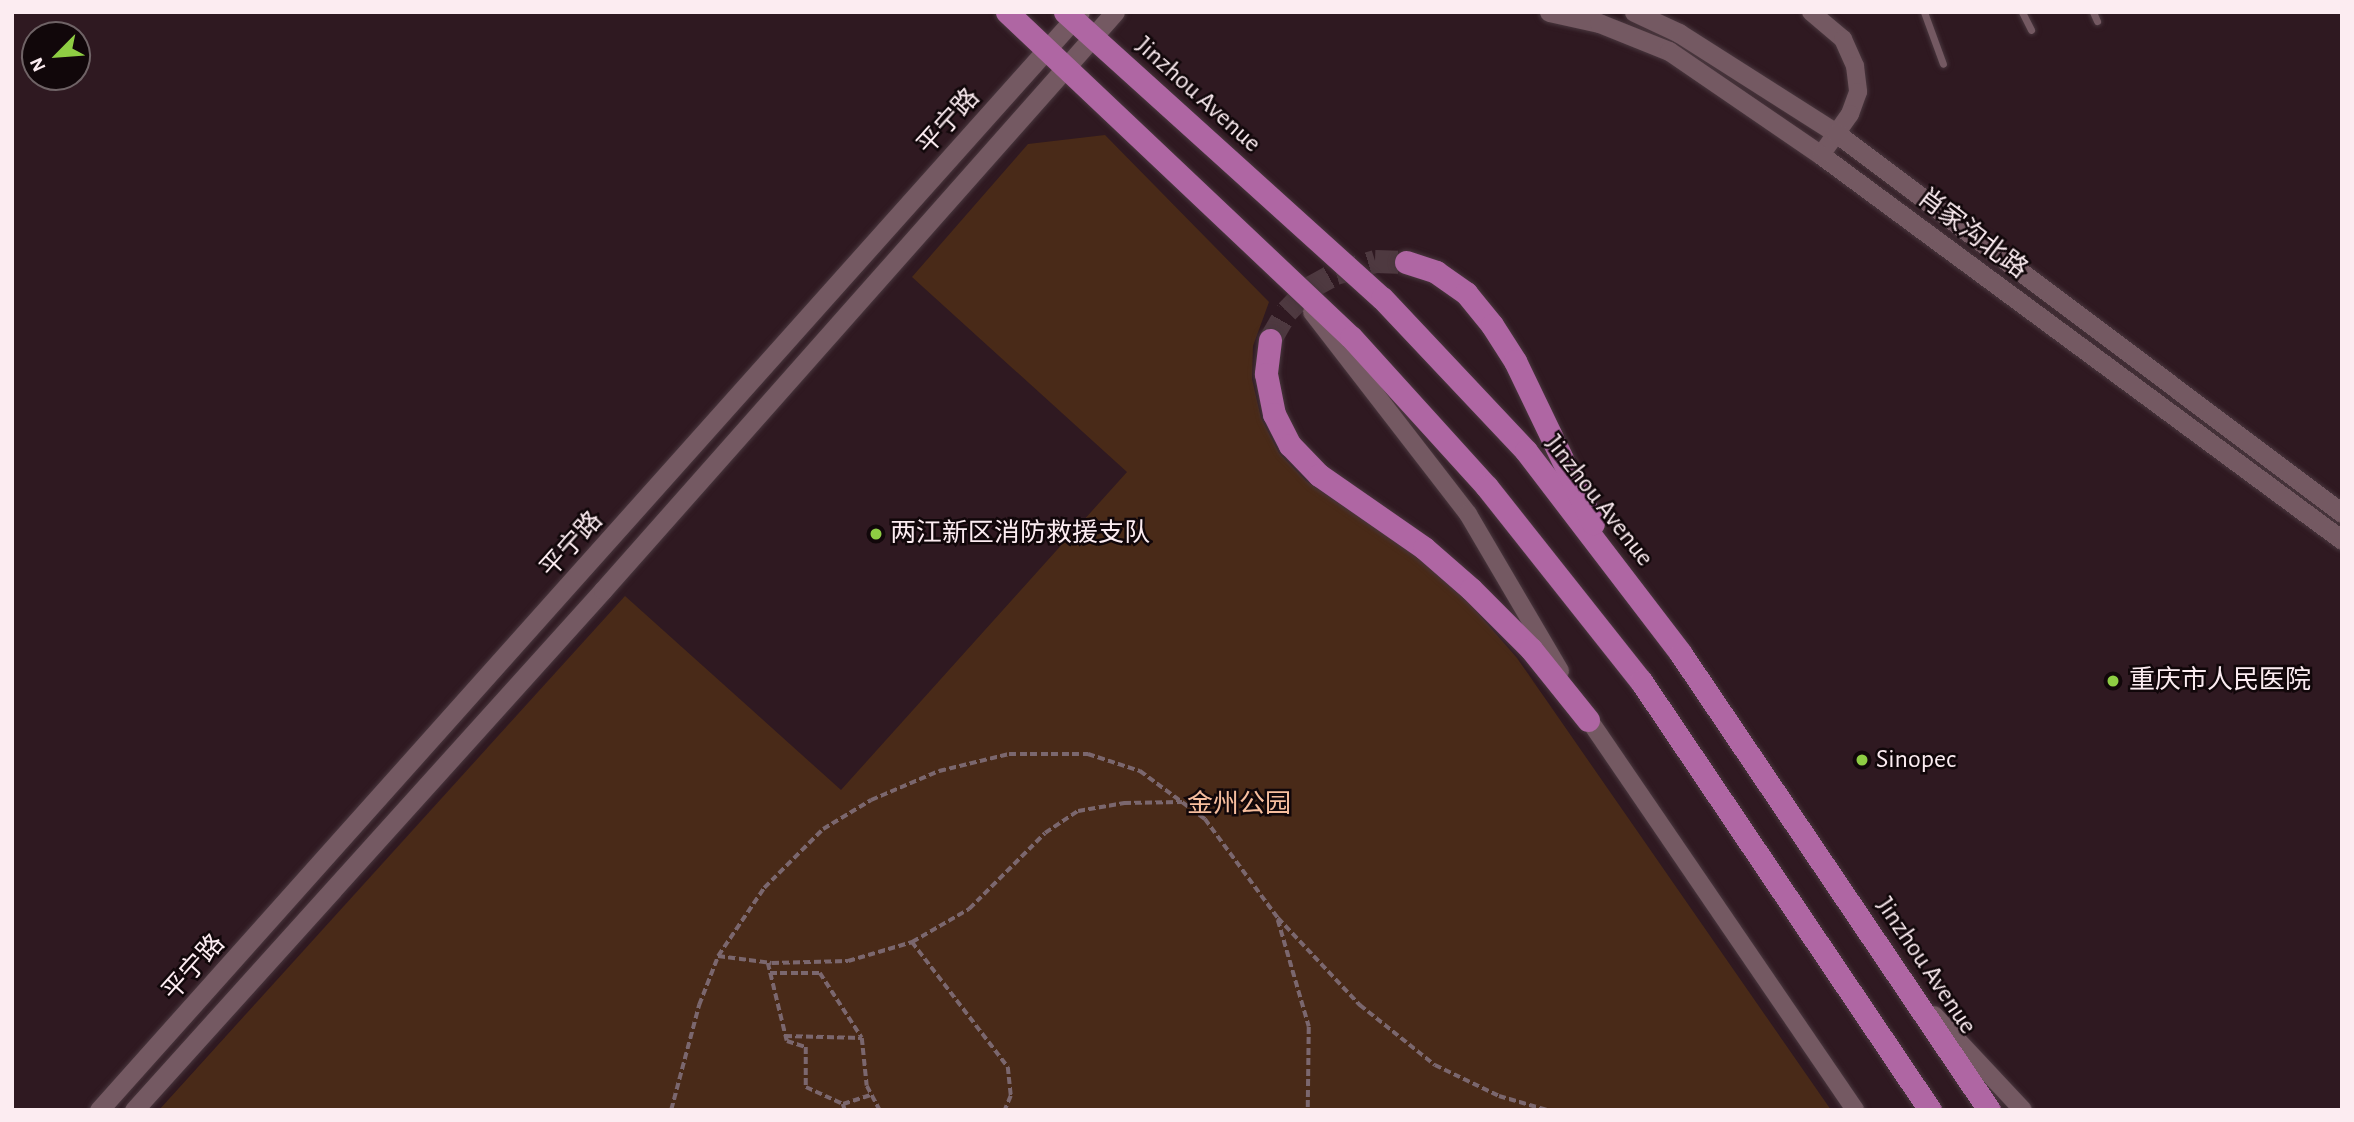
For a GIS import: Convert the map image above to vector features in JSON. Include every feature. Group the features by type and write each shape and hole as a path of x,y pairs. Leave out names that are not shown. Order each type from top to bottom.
{"main road":[{"path":"1007,12 1351,337 1487,487 1641,681 1930,1110"},
{"name":"平宁路","path":"134,1110 1115,12"},
{"name":"肖家沟北路","path":"1549,12 1599,23 1669,51 1821,155 2342,540"},
{"name":"肖家沟北路","path":"1634,12 1679,33 1836,133 2342,513"},
{"name":"平宁路","path":"99,1110 1049,50 1073,15"},
{"name":"Jinzhou Avenue","path":"1073,15 1092,37 1382,298 1526,450 1681,654 1989,1110"},
{"path":"1406,262 1436,272 1466,293 1492,325 1515,361 1614,567"},
{"path":"1270,340 1266,374 1274,414 1290,445 1319,475 1424,548 1471,589 1531,649 1588,720"}],"street":[{"path":"1811,12 1843,39 1855,66 1858,92 1821,155"},
{"path":"1276,266 1468,514 1588,720 1855,1110"},
{"path":"1899,977 2023,1110"}],"lane":[{"path":"1924,12 1943,64"},
{"path":"2022,12 2031,30"},
{"path":"2093,12 2097,21"}],"path":[{"path":"671,1110 699,1005 718,956 764,888 823,829 871,800 940,771 1009,754 1088,754 1140,771 1205,819 1278,918 1360,1005 1435,1065 1499,1096 1547,1110"},
{"path":"718,956 768,963 848,961 912,942 969,909 1045,833 1078,811 1124,803 1182,802"},
{"path":"1278,918 1309,1027 1307,1108"},
{"path":"912,942 1008,1068 1011,1097 1005,1110"},
{"path":"768,963 787,1041 806,1047 806,1087 842,1104 845,1110"},
{"path":"770,973 820,973 862,1038 872,1095 880,1110"},
{"path":"785,1036 862,1038"},
{"path":"842,1104 872,1095"}],"green space":[{"name":"金州公园","path":"1105,135 1269,302 1253,346 1252,379 1261,418 1279,453 1306,481 1418,557 1462,595 1517,658 1831,1110 159,1110 625,596 841,790 1127,472 912,277 1028,144"}],"tunnel":[{"path":"1270,340 1287,311 1309,288 1336,273 1375,261 1406,262"}],"place":[{"name":"两江新区消防救援支队","path":"876,534"},
{"name":"重庆市人民医院","path":"2113,681"},
{"name":"Sinopec","path":"1862,760"}]}
